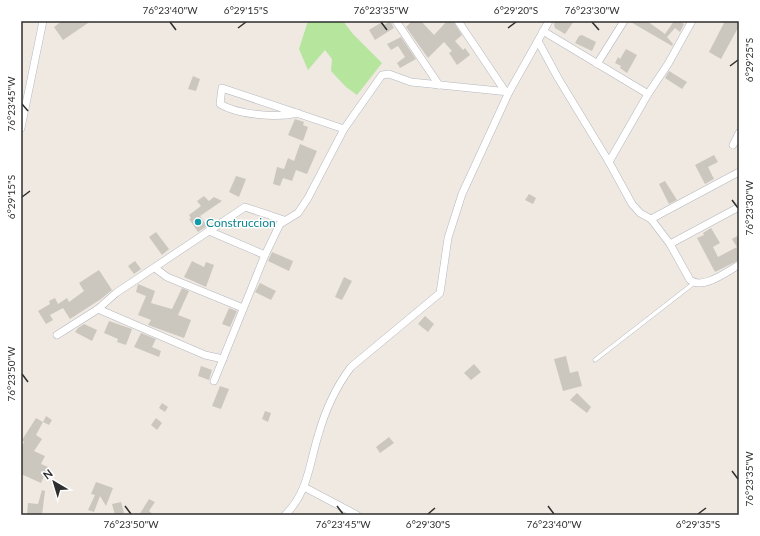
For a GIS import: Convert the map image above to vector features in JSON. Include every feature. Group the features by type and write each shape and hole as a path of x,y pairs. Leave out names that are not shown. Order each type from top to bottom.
{"street":[{"path":"21,128 43,21"},
{"path":"396,21 438,85"},
{"path":"458,21 507,92"},
{"path":"285,515 296,505 304,487 318,436 330,402 340,382 351,367 423,309 440,293 448,238 462,194 507,92 549,21"},
{"path":"598,64 624,21"},
{"path":"609,162 692,21"},
{"path":"543,31 648,94"},
{"path":"538,41 635,209 640,214 651,219 670,244 690,280 694,283 704,283 739,265"},
{"path":"214,381 265,255 280,224 284,220 298,213 308,198 344,129 382,75 385,74 411,82 507,92"},
{"path":"298,114 286,116 242,112 227,109 220,104 222,88 344,129"},
{"path":"733,145 739,133"},
{"path":"651,219 739,172"},
{"path":"670,244 739,207"},
{"path":"57,335 98,309 116,293 245,208 284,220"},
{"path":"209,231 265,255"},
{"path":"155,268 167,277 243,308"},
{"path":"98,309 205,355 223,359"},
{"path":"304,487 357,515"}],"lane":[{"path":"595,360 694,283"}],"green space":[{"path":"308,21 343,21 353,34 382,63 357,95 346,87 331,71 332,59 325,50 308,70 299,49"}],"building":[{"path":"62,21 91,21 63,40 54,27"},
{"path":"390,21 394,28 375,40 369,30 382,22 384,25"},
{"path":"412,21 421,21 434,35 447,21 453,21 462,35 455,41 463,50 465,48 470,55 457,65 449,53 452,51 444,42 428,58 406,27"},
{"path":"556,21 574,21 565,34 555,28 554,24"},
{"path":"629,21 647,21 665,34 674,21 679,21 684,24 680,32 675,28 667,37 673,44 672,46"},
{"path":"725,21 739,21 739,26 721,59 709,52"},
{"path":"582,35 596,42 592,51 575,43 579,36"},
{"path":"401,37 416,59 400,68 397,63 405,57 398,46 391,50 387,44"},
{"path":"626,49 637,55 627,73 620,68 621,66 615,63 618,57 620,59"},
{"path":"669,71 687,82 682,89 665,78"},
{"path":"193,76 200,79 196,91 188,89"},
{"path":"295,119 304,122 303,125 308,127 303,141 288,135"},
{"path":"300,144 317,151 307,174 296,170 292,181 283,178 280,186 273,184 277,167 284,169 288,158 294,161"},
{"path":"714,155 718,162 708,167 714,179 705,184 695,165"},
{"path":"236,176 246,179 239,197 229,192"},
{"path":"665,181 677,200 669,204 659,184"},
{"path":"529,194 536,198 533,204 525,200"},
{"path":"204,196 209,201 214,197 222,201 200,216 207,226 198,232 189,219 191,218 189,215 201,206 197,201"},
{"path":"711,228 720,243 713,247 718,257 737,247 732,239 739,235 739,260 715,272 697,238 704,235 703,233"},
{"path":"156,232 169,249 162,255 149,237"},
{"path":"272,252 293,261 289,271 268,261"},
{"path":"135,261 141,269 134,274 128,266"},
{"path":"192,261 204,267 206,262 214,265 206,287 184,277"},
{"path":"99,270 112,290 70,319 63,308 50,315 53,320 46,324 38,311 50,304 49,301 55,298 58,304 67,298 69,302 84,291 79,283"},
{"path":"344,277 352,281 342,300 335,297"},
{"path":"260,283 276,291 271,300 255,292"},
{"path":"138,284 155,291 151,303 172,309 182,288 189,291 178,315 191,320 184,338 148,325 151,320 138,315 146,296 136,292"},
{"path":"229,308 237,311 230,327 222,324"},
{"path":"425,316 434,324 428,332 418,324"},
{"path":"109,321 132,329 126,345 117,342 118,339 104,333"},
{"path":"84,324 97,330 92,341 75,332"},
{"path":"141,333 156,339 152,347 161,351 159,357 134,347"},
{"path":"566,356 570,373 578,371 582,386 563,391 554,359"},
{"path":"474,364 481,372 471,380 464,373"},
{"path":"201,366 212,370 209,380 198,376"},
{"path":"220,386 229,389 221,409 212,406"},
{"path":"577,393 591,407 587,413 570,400"},
{"path":"162,403 168,407 165,412 159,408"},
{"path":"265,411 271,413 268,422 262,419"},
{"path":"46,416 52,420 49,425 43,422"},
{"path":"36,418 43,422 36,435 42,439 34,451 45,456 41,464 48,467 41,483 21,474 21,449 24,442 22,440"},
{"path":"156,418 162,423 157,430 151,425"},
{"path":"389,437 394,443 380,453 376,447"},
{"path":"96,482 113,488 106,506 100,496 94,512 88,510 95,495 91,494"},
{"path":"42,490 45,491 42,515 27,515 28,503 38,504"},
{"path":"149,499 155,502 149,511 154,515 139,515"},
{"path":"121,502 124,513 115,515 112,504"}],"place":[{"name":"Construccion","path":"198,222"}]}
